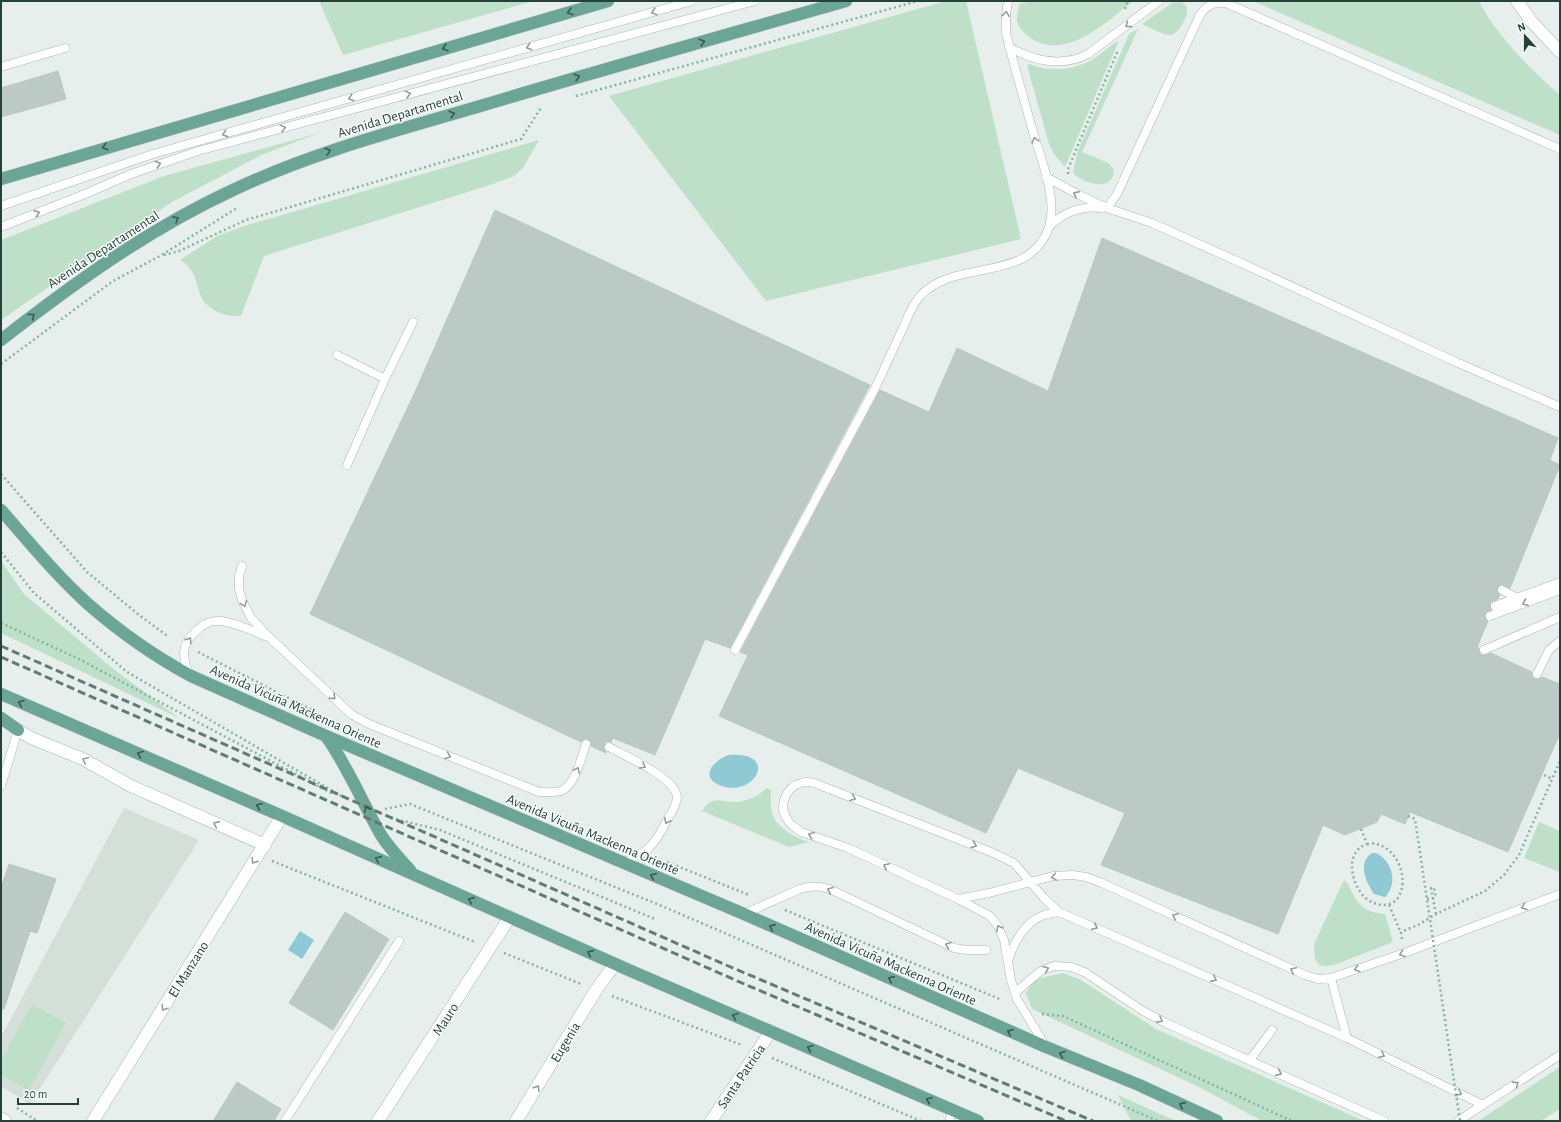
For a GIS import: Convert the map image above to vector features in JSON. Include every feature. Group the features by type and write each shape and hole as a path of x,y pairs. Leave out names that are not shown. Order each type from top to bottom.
{"main road":[{"path":"1,179 608,1"},
{"name":"Avenida Departamental","path":"1,340 72,286 142,239 192,210 278,170 336,149 473,108 846,1"},
{"name":"Avenida Vicuña Mackenna Oriente","path":"1,510 44,559 88,603 131,639 169,664 191,676 326,736 744,914 1046,1047 1139,1085 1218,1121"},
{"path":"1,694 414,874 614,964 771,1031 951,1116 978,1121"},
{"path":"1,718 18,730"},
{"path":"326,736 337,752 369,813 391,849 414,874"}],"street":[{"path":"1517,1 1531,21 1560,52"},
{"path":"18,730 31,738 83,759 131,786 265,845"},
{"name":"El Manzano","path":"93,1121 282,816"},
{"name":"Mauro","path":"378,1121 510,917"},
{"name":"Eugenia","path":"516,1121 596,990 614,964"},
{"name":"Santa Patricia","path":"711,1121 771,1031"},
{"path":"1,1118 5,1121"}],"lane":[{"path":"1,206 153,154 692,1"},
{"path":"1,227 131,174 198,151 755,1"},
{"path":"1008,1 1005,26 1009,47 1046,177 1051,205 1049,227"},
{"path":"1009,47 1033,59 1052,62 1070,61 1088,54 1159,1"},
{"path":"1107,208 1117,194 1206,3 1228,4 1560,148"},
{"path":"1,67 65,48"},
{"path":"1046,177 1068,190 1107,208 1152,223 1560,408"},
{"path":"735,650 875,388 916,301 927,289 939,282 960,275 1010,264 1026,257 1040,243 1049,227 1060,216 1079,209 1107,208"},
{"path":"347,465 385,379 413,322"},
{"path":"337,355 385,379"},
{"path":"242,566 239,576 239,583 242,600 251,618 268,636 351,714 364,721 538,792 561,791 566,787 577,772 586,744"},
{"path":"1495,606 1560,582"},
{"path":"1502,590 1517,598"},
{"path":"1490,616 1560,590"},
{"path":"1484,650 1560,617"},
{"path":"191,676 184,660 185,645 193,633 205,624 220,621 268,636"},
{"path":"1537,674 1549,650 1560,641"},
{"path":"1,786 18,730"},
{"path":"609,747 658,774 669,782 676,791 677,795 676,803 658,839 643,853 624,864"},
{"path":"1046,1047 1015,993 1011,980 1009,959 1004,940 998,926 990,916 958,899 848,848 801,832 786,819 784,814 783,804 787,793 791,788 801,782 814,783 991,852 1014,863 1043,897 1060,912 1347,1038 1484,1105"},
{"path":"958,899 1066,875 1086,877 1305,975 1318,979 1330,978 1407,952 1560,894"},
{"path":"744,914 809,886 825,888 944,944 966,950 986,950"},
{"path":"1009,959 1015,941 1030,924 1044,915 1060,912"},
{"path":"285,1121 399,941"},
{"path":"1015,993 1038,973 1045,969 1054,966 1072,967 1086,973 1143,1011 1166,1023 1384,1121"},
{"path":"1330,978 1347,1038"},
{"path":"1250,1060 1272,1030"},
{"path":"1459,1121 1560,1055"}],"path":[{"path":"572,98 918,1"},
{"path":"1068,190 1068,169 1123,37 1125,8 1128,1"},
{"path":"534,108 550,104"},
{"path":"160,256 179,251 246,220 521,139 542,106"},
{"path":"1,364 113,281 160,256 238,207"},
{"path":"1,474 87,572 169,638"},
{"path":"1,552 34,593 127,672 369,813 410,804 662,906 1158,1121"},
{"path":"1,623 78,658 369,813 440,830 655,920"},
{"path":"185,645 320,714"},
{"path":"1401,933 1436,914 1485,891 1504,875 1519,855 1560,761"},
{"path":"1544,775 1552,779"},
{"path":"1408,816 1415,818 1459,1121"},
{"path":"1361,829 1367,844"},
{"path":"1367,844 1376,844 1389,850 1396,858 1400,868 1404,880 1403,890 1398,898 1388,905 1379,905 1364,897 1360,893 1355,881 1352,861 1355,852 1367,844"},
{"path":"643,853 998,998 1026,1013 1063,1016 1292,1121"},
{"path":"258,856 757,1052 921,1121"},
{"path":"1426,899 1436,898 1434,888 1431,888 1436,914"},
{"path":"1388,905 1401,933 1407,952"},
{"path":"13,1106 37,1121"}],"shaded area":[{"path":"124,808 199,840 30,1104 1,1086 1,1037"}],"green space":[{"path":"319,1 534,1 343,55"},
{"path":"946,1 966,1 1021,239 766,301 609,96"},
{"path":"1031,1 1133,1 1097,29 1084,37 1070,43 1056,45 1042,43 1028,36 1018,25 1017,14 1020,4"},
{"path":"1253,1 1479,1 1486,14 1504,39 1538,75 1560,95 1560,135"},
{"path":"1180,2 1185,5 1187,14 1182,25 1171,35 1156,31 1142,24 1172,3"},
{"path":"1138,29 1082,152 1108,163 1114,169 1113,177 1104,184 1091,183 1073,173 1077,153 1129,34"},
{"path":"1118,41 1065,167 1054,154 1049,144 1027,65 1030,64 1046,69 1064,69 1081,65 1099,55"},
{"path":"319,133 261,155 172,202 1,320 1,240 164,176"},
{"path":"539,140 523,168 514,176 493,184 264,256 241,316 222,314 206,304 202,299 194,276 187,265 180,260 217,236 241,227"},
{"path":"1,561 24,594 111,667 179,718 1,633"},
{"path":"766,788 771,790 771,808 776,821 791,834 809,842 789,847 702,811 711,802 718,800 736,802 746,800 755,797"},
{"path":"1539,822 1560,831 1560,872 1524,858"},
{"path":"1344,880 1362,906 1370,911 1385,914 1393,942 1334,965 1323,966 1318,964 1315,958 1314,944"},
{"path":"1063,973 1081,980 1156,1029 1364,1121 1262,1121 1201,1088 1032,1009 1026,993 1031,983 1041,978"},
{"path":"32,1004 66,1023 29,1090 1,1075 1,1060"},
{"path":"1560,1067 1560,1109 1541,1121 1478,1121"},
{"path":"1118,1095 1176,1121 1131,1121"}],"water":[{"path":"728,755 744,755 754,760 758,766 757,774 752,781 743,786 732,788 719,785 713,781 710,777 711,768 723,757"},
{"path":"1372,853 1376,853 1386,861 1392,873 1391,886 1385,897 1374,894 1364,873 1367,857"},
{"path":"300,931 314,940 302,959 288,950"}],"building":[{"path":"58,71 66,99 1,117 1,88"},
{"path":"495,210 870,385 730,648 705,639 655,755 613,738 611,742 606,742 604,745 606,753 591,746 591,742 588,739 584,739 581,742 310,614 415,392"},
{"path":"1102,238 1558,438 1550,460 1560,465 1510,588 1502,585 1499,586 1497,590 1500,595 1498,599 1491,602 1491,610 1486,612 1485,618 1488,621 1477,647 1479,648 1481,655 1491,653 1532,672 1532,677 1535,679 1540,679 1542,677 1560,684 1560,733 1508,852 1410,812 1405,824 1381,814 1377,822 1345,835 1323,825 1278,934 1101,865 1125,813 1018,768 986,833 719,716 748,655 740,652 880,390 929,412 957,348 1048,391"},
{"path":"9,864 56,879 37,933 30,931 4,1009 1,1009 1,888"},
{"path":"345,912 389,939 333,1030 289,1003"},
{"path":"237,1082 281,1109 274,1121 213,1121"}],"railway":[{"path":"1,646 726,965 1093,1121"},
{"path":"1,657 742,983 1066,1121"}]}
